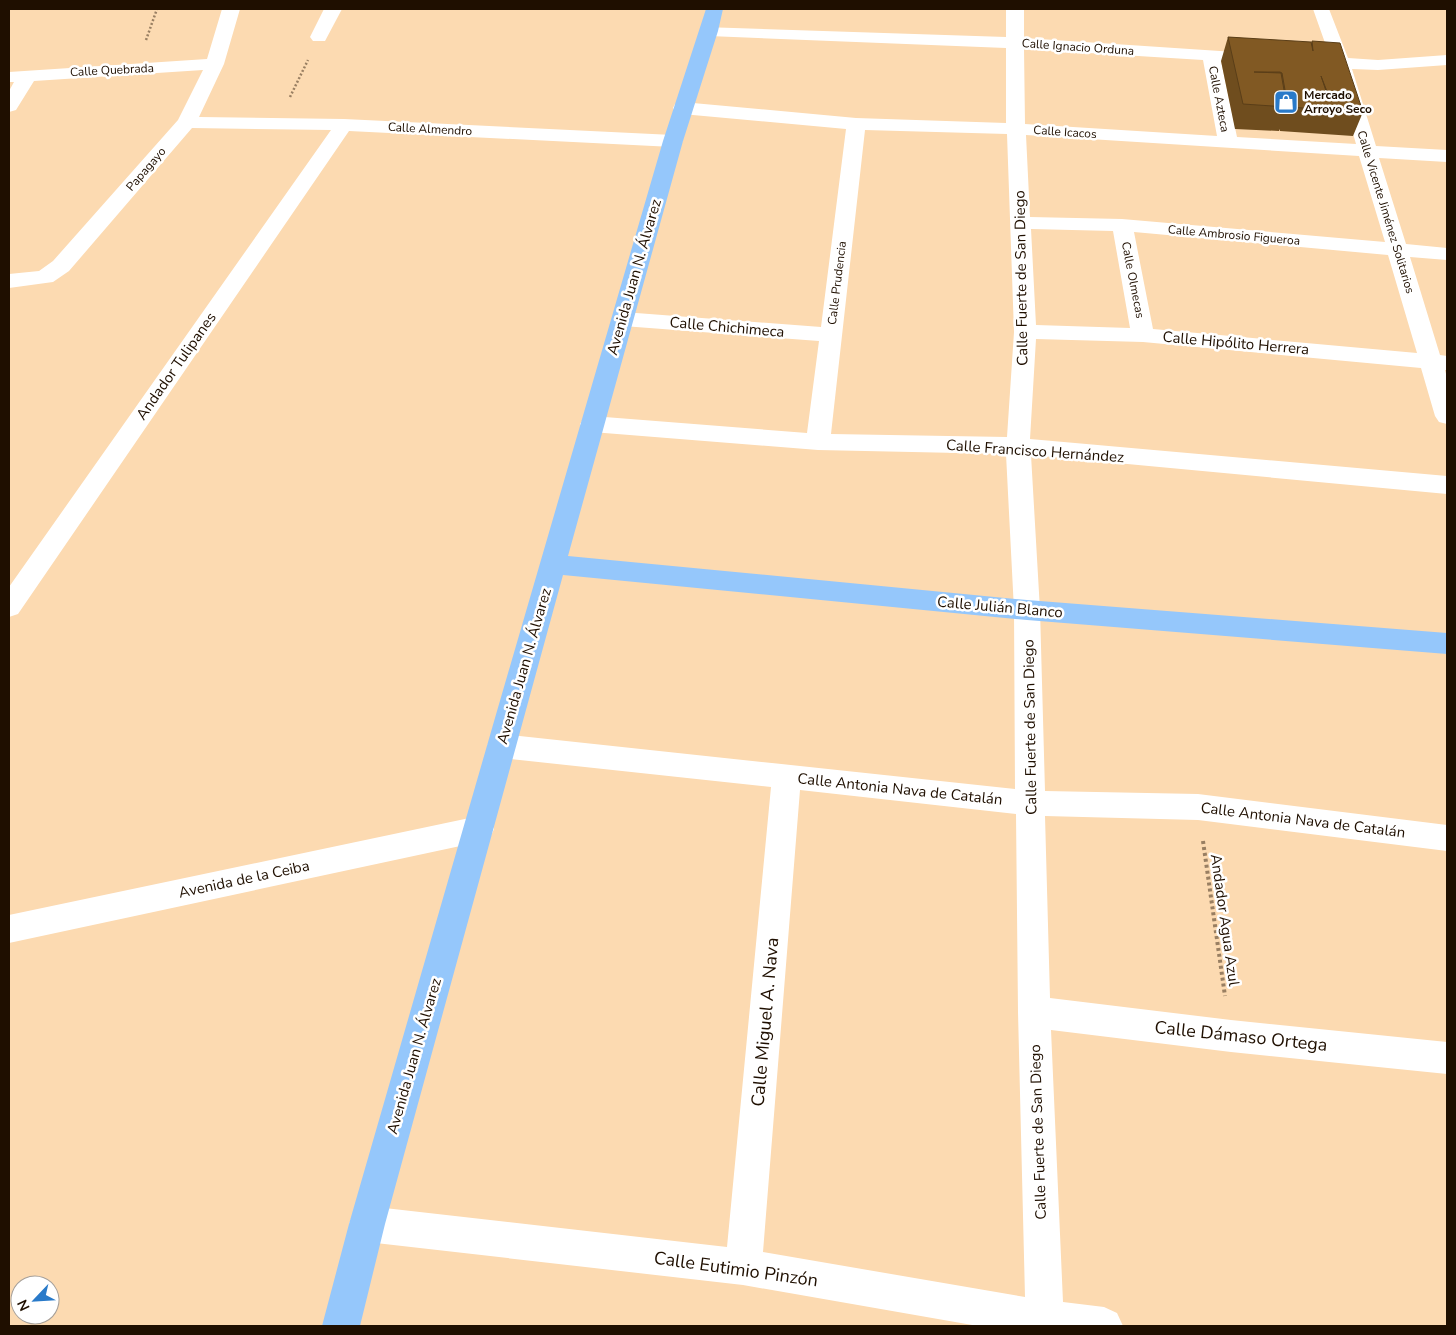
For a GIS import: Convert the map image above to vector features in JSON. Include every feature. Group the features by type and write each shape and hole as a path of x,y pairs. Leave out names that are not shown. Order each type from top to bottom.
{"main road":[{"name":"Avenida Juan N. Álvarez","path":"341,1326 367,1224 592,424 682,108 711,20"},
{"name":"Calle Julián Blanco","path":"553,564 1027,610 1447,644"}],"street":[{"name":"Papagayo","path":"9,281 45,277 61,266 187,122 215,64 231,9"},
{"path":"319,37 333,9"},
{"name":"Calle Fuerte de San Diego","path":"1015,9 1016,129 1025,332 1018,446 1027,610 1032,803 1034,1012 1045,1322"},
{"name":"Calle Vicente Jiménez Solitarios","path":"1321,9 1341,62 1398,250 1439,362 1447,416"},
{"name":"Calle Ignacio Orduna","path":"711,20 1015,43 1276,59"},
{"name":"Calle Azteca","path":"1211,56 1228,142"},
{"path":"1294,60 1378,65 1447,60"},
{"name":"Calle Quebrada","path":"9,77 215,64"},
{"path":"9,106 28,75"},
{"name":"Calle Icacos","path":"682,108 856,124 1016,129 1447,156"},
{"name":"Calle Almendro","path":"187,122 344,126 673,141"},
{"name":"Calle Prudencia","path":"818,442 856,124"},
{"name":"Andador Tulipanes","path":"9,607 344,126"},
{"name":"Calle Ambrosio Figueroa","path":"1020,223 1122,225 1447,254"},
{"name":"Calle Olmecas","path":"1122,225 1143,335"},
{"name":"Calle Chichimeca","path":"622,319 831,335"},
{"name":"Calle Hipólito Herrera","path":"1025,332 1143,335 1439,362"},
{"name":"Calle Francisco Hernández","path":"592,424 818,442 1018,446 1447,485"},
{"name":"Calle Antonia Nava de Catalán","path":"501,746 1032,803 1198,807 1447,838"},
{"name":"Calle Miguel A. Nava","path":"743,1267 788,776"},
{"name":"Avenida de la Ceiba","path":"9,929 478,829"},
{"name":"Calle Dámaso Ortega","path":"1034,1012 1231,1036 1447,1058"},
{"name":"Calle Eutimio Pinzón","path":"367,1224 743,1267 1045,1322 1104,1326"}],"path":[{"path":"277,124 319,37"},
{"name":"Andador Agua Azul","path":"1198,807 1231,1036"}],"building":[{"path":"1228,37 1311,42 1313,51 1312,41 1340,43 1363,112 1288,107 1282,73 1280,72 1254,72 1281,73 1287,107 1243,104","holes":["1321,76 1330,99 1329,100"]}],"place":[{"name":"Mercado Arroyo Seco","path":"1286,102"}]}
